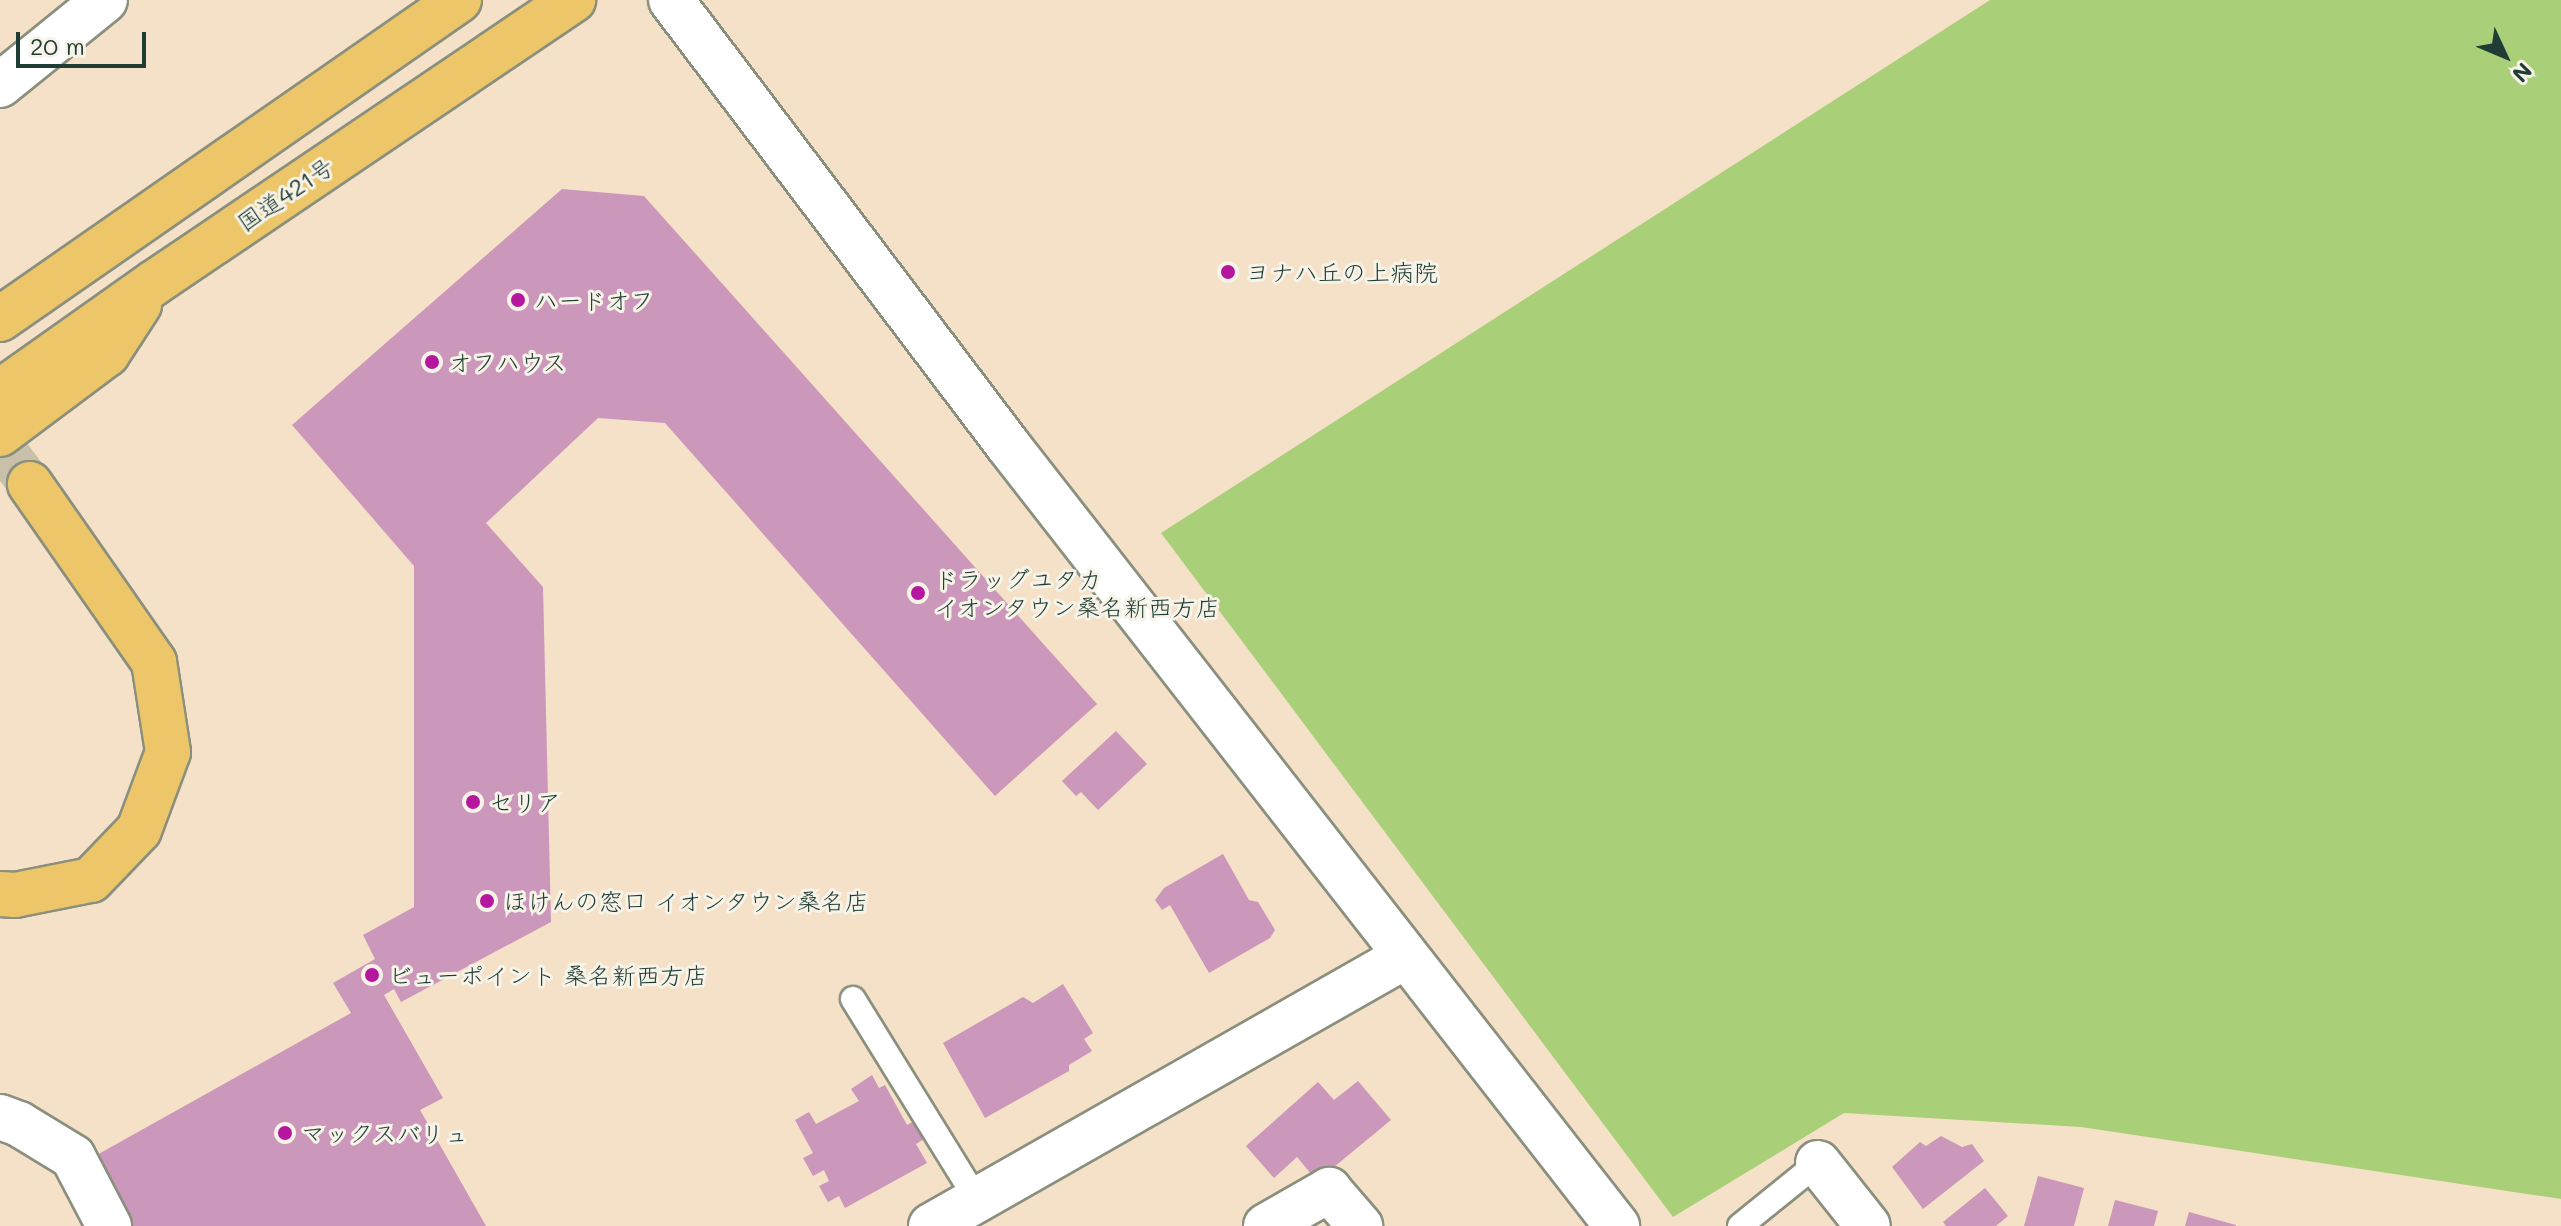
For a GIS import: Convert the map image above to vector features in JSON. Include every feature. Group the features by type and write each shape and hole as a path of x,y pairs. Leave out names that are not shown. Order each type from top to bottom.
{"highway":[{"path":"0,319 459,0"},
{"name":"国道421号","path":"0,392 154,283 573,0"},
{"path":"0,434 107,354 154,283"},
{"path":"0,894 15,895 91,880 139,830 168,752 154,662 30,484"}],"street":[{"path":"0,85 105,0"},
{"path":"671,0 982,411 1617,1226"},
{"path":"931,1226 1406,956"},
{"path":"0,1117 19,1124 73,1157 109,1226"},
{"path":"1818,1163 1868,1226"},
{"path":"1266,1226 1329,1190 1360,1226"}],"lane":[{"path":"853,999 977,1200"},
{"path":"1740,1226 1818,1163"}],"green space":[{"path":"1990,0 2561,0 2561,1199 2081,1127 1844,1113 1673,1217 1161,533"}],"building":[{"path":"562,189 644,196 1097,704 995,796 665,423 598,418 486,523 543,587 551,922 401,1002 394,989 384,995 443,1098 420,1110 486,1226 133,1226 95,1156 351,1013 333,983 375,959 363,935 414,907 414,566 292,425"},
{"path":"1116,731 1147,764 1098,810 1081,792 1076,796 1062,781"},
{"path":"1223,854 1249,900 1258,902 1275,930 1270,938 1209,973 1170,905 1162,910 1155,900 1164,888"},
{"path":"1063,984 1093,1033 1084,1039 1092,1051 1069,1065 1069,1071 985,1118 943,1043 1023,997 1033,1003"},
{"path":"872,1075 879,1088 885,1085 907,1125 914,1121 924,1139 916,1144 927,1163 845,1208 839,1196 828,1202 819,1186 829,1181 824,1170 813,1176 803,1158 813,1153 795,1120 809,1112 816,1124 859,1101 851,1089"},
{"path":"1358,1081 1391,1120 1317,1181 1297,1157 1274,1178 1246,1146 1318,1082 1334,1100"},
{"path":"1941,1136 1962,1147 1972,1144 1984,1161 1923,1209 1892,1167 1920,1142 1926,1146"},
{"path":"2038,1176 2084,1188 2074,1226 2024,1226"},
{"path":"1985,1188 2008,1216 1996,1226 1946,1226 1943,1222"},
{"path":"2115,1200 2158,1211 2154,1226 2108,1226"},
{"path":"2189,1212 2236,1225 2236,1226 2185,1226"}],"tunnel":[{"path":"0,444 30,484"}],"place":[{"name":"ヨナハ丘の上病院","path":"1228,272"},
{"name":"ハードオフ","path":"518,300"},
{"name":"オフハウス","path":"432,362"},
{"name":"ドラッグユタカ イオンタウン桑名新西方店","path":"918,593"},
{"name":"セリア","path":"473,802"},
{"name":"ほけんの窓口 イオンタウン桑名店","path":"487,901"},
{"name":"ビューポイント 桑名新西方店","path":"372,975"},
{"name":"マックスバリュ","path":"285,1133"}]}
